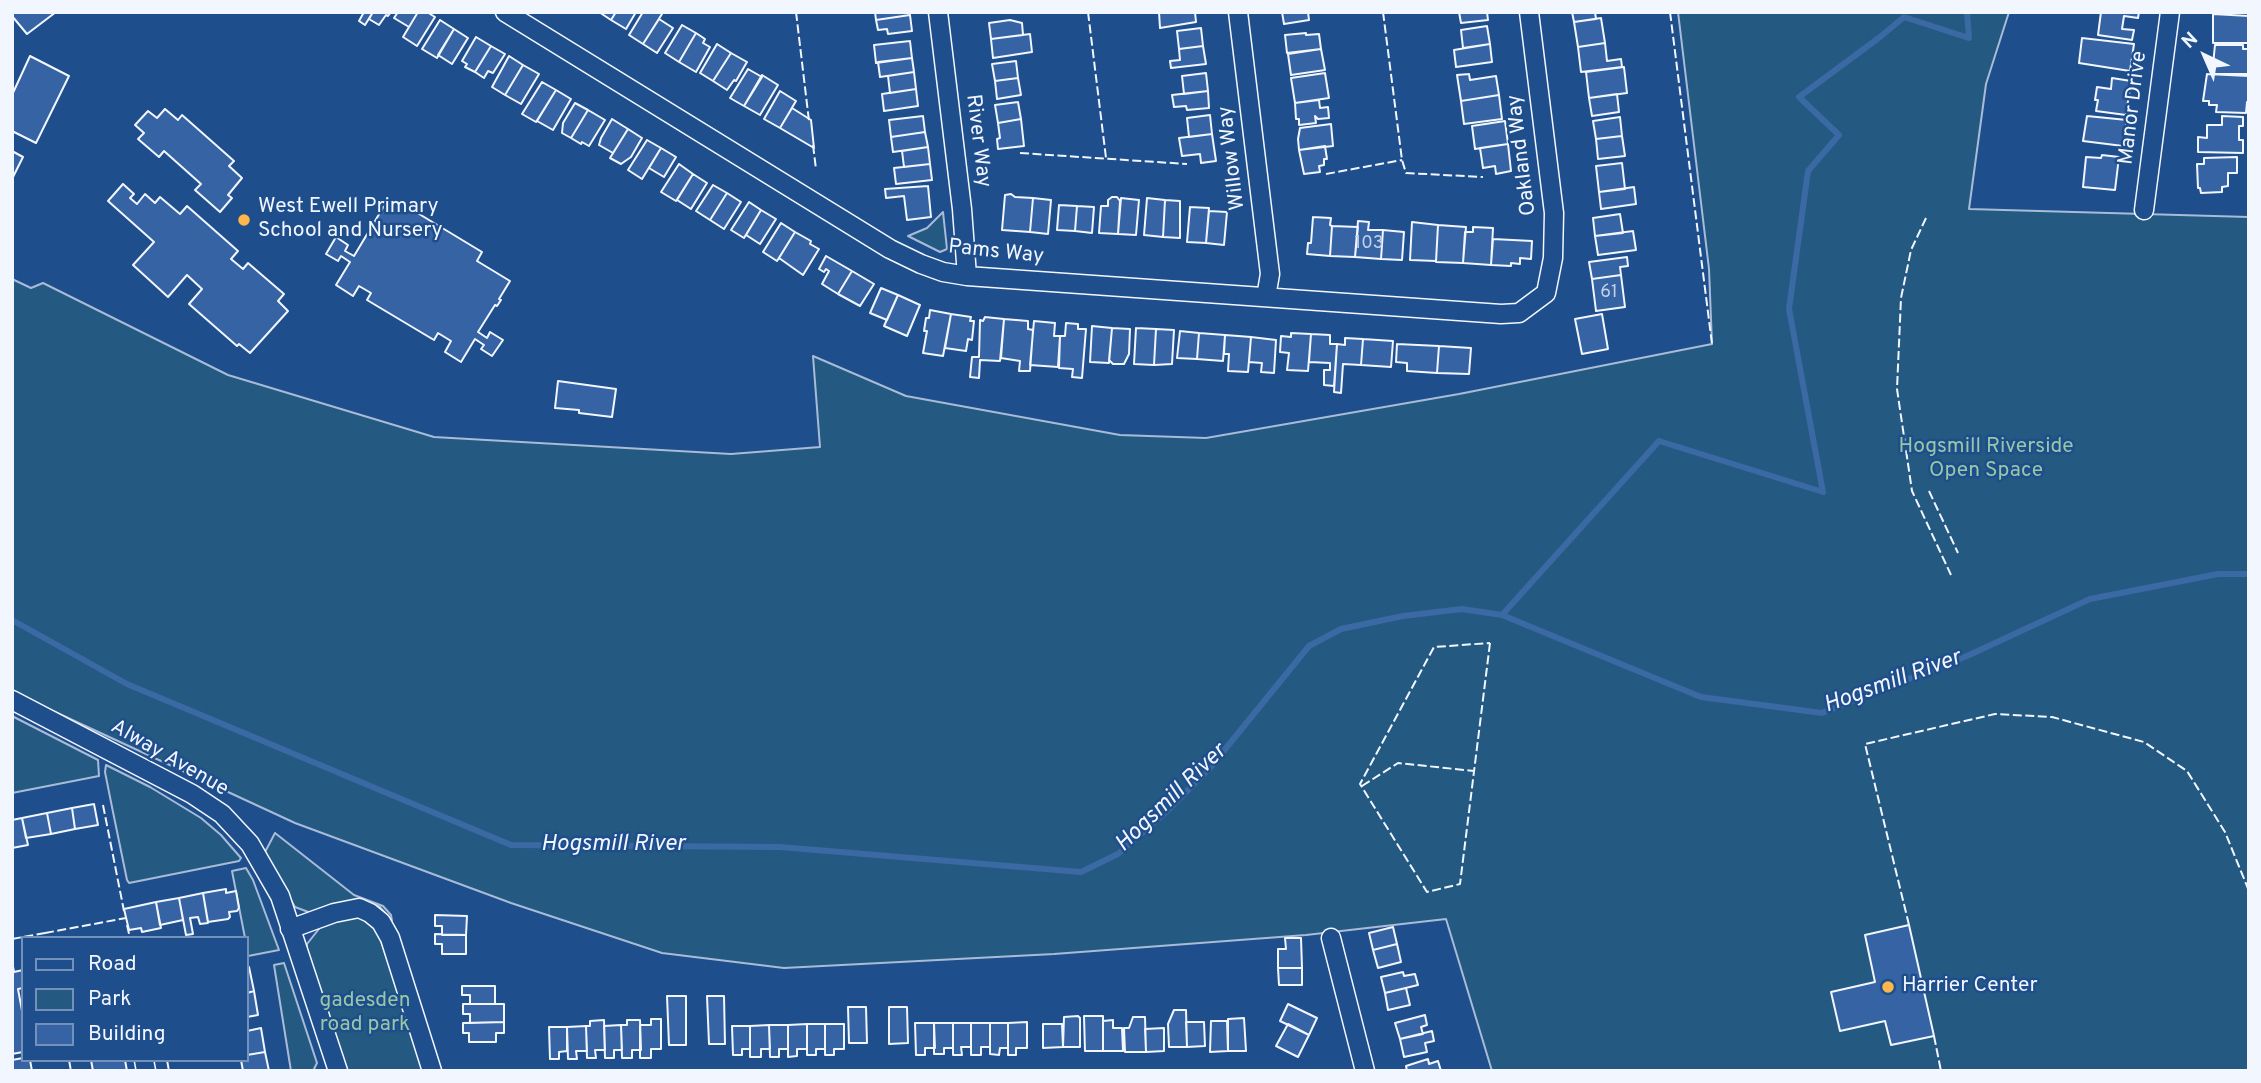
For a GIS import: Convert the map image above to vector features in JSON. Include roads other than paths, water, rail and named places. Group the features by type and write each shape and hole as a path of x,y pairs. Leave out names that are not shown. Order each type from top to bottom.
{"street":[{"name":"Pams Way","path":"505,12 890,249 943,272 967,276 1513,314 1528,308 1546,293"},
{"name":"River Way","path":"938,12 962,209 967,276"},
{"name":"Willow Way","path":"1238,12 1270,274 1266,297"},
{"name":"Oakland Way","path":"1529,12 1554,214 1553,258 1546,293"},
{"name":"Manor Drive","path":"2144,210 2170,12"},
{"name":"Alway Avenue","path":"12,701 192,794 222,814 250,844 280,896 338,1071"},
{"path":"290,929 334,913 359,908 381,922 390,938 432,1071"},
{"path":"1331,939 1365,1071"}],"waterway":[{"path":"1502,615 1659,441 1823,492 1789,309 1808,171 1839,135 1799,97 1904,17 1969,38 1967,12"},
{"name":"Hogsmill River","path":"12,620 127,684 511,845 780,847 1081,872 1118,854 1167,811 1209,769 1309,646 1341,629 1403,616 1462,609 1502,615 1701,697 1822,713 1967,656 2090,599 2218,574 2249,574"}],"place":[{"name":"West Ewell Primary School and Nursery","path":"244,220"},
{"name":"Harrier Center","path":"1888,987"}],"park label":[{"name":"Hogsmill Riverside Open Space","path":"1986,460"},
{"name":"gadesden road park","path":"365,1014"}]}
